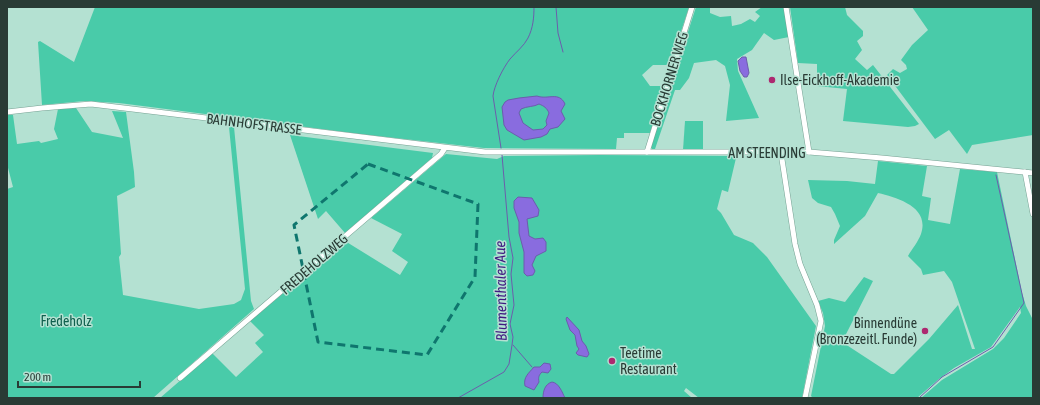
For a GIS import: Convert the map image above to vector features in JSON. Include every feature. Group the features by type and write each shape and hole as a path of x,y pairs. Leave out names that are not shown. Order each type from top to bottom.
{"street":[{"name":"BOCKHORNER WEG","path":"647,152 692,7"},
{"path":"786,7 809,152"},
{"name":"BAHNHOFSTRASSE","path":"7,112 91,104 445,148 500,152"},
{"name":"FREDEHOLZWEG","path":"180,378 441,154 445,148"},
{"name":"AM STEENDING","path":"500,152 809,152 1033,173"},
{"path":"780,153 800,264 817,305 821,321 805,398"},
{"path":"1025,172 1033,214"}],"highlighted area":[{"path":"368,164 478,204 475,277 427,355 318,342 294,225"}],"green space":[{"path":"95,7 689,7 670,65 653,65 642,75 650,86 664,86 650,133 624,133 624,138 617,138 616,149 484,148 360,134 119,103 84,101 42,105 38,42 40,41 74,62"},
{"path":"696,7 710,7 710,13 720,17 731,16 732,26 741,24 750,19 755,22 760,16 755,12 762,7 784,7 789,37 774,40 764,33 752,50 737,59 738,71 759,118 726,121 730,85 725,66 716,60 694,63 689,78 680,90 675,90 655,149 652,149 651,147"},
{"path":"790,7 845,7 847,15 863,31 863,36 857,41 862,50 855,59 867,70 873,65 919,124 908,127 843,121 847,89 817,86 817,64 798,63"},
{"path":"912,7 1033,7 1033,135 972,145 967,154 949,130 935,139 887,75 893,69 900,73 907,69 906,65 901,60 912,45 928,30"},
{"name":"Fredeholz","path":"76,108 92,132 123,138 112,111 126,112 135,187 117,196 121,254 119,257 123,295 199,309 234,304 241,300 245,289 229,127 234,127 251,301 254,309 153,398 7,398 7,189 13,187 7,164 7,115 13,115 17,144 39,141 41,143 58,139 54,129 58,109"},
{"path":"685,121 703,121 703,150 683,150"},
{"path":"290,135 433,153 432,158 345,233 326,211 318,219"},
{"path":"446,154 497,159 504,156 735,156 736,158 728,192 722,190 717,209 734,235 753,243 767,257 816,326 802,398 699,398 686,388 684,391 692,398 160,398 212,353 236,377 263,352 255,343 264,335 250,321 345,241 400,275 408,262 392,251 402,234 371,218"},
{"path":"878,161 927,166 922,196 931,198 928,220 950,224 960,169 997,172 1022,293 1026,306 1033,320 1033,398 921,398 942,380 993,349 1004,338 1021,313 1020,307 991,347 954,368 917,398 813,398 811,396 825,326 823,313 818,301 829,298 845,302 864,277 873,281 842,342 891,374 894,374 929,339 958,305 972,349 975,349 952,282 944,271 923,275 921,269 908,256 920,237 923,225 917,210 903,201 878,193 865,216 834,244 834,240 840,226 831,207 818,203 812,198 808,180 847,181 875,184"}],"shaded area":[{"path":"742,57 746,57 749,73 747,77 744,77 740,71 738,61"},
{"path":"537,96 560,98 565,104 561,111 565,119 558,127 550,129 547,134 541,137 524,140 507,130 504,125 502,107 508,100","holes":["539,104 544,106 549,113 546,121 547,125 543,129 533,130 523,123 519,113 523,108"]},
{"path":"518,197 532,198 539,210 538,216 527,219 529,236 535,239 543,238 546,242 546,251 536,256 532,265 535,271 533,275 527,276 524,273 524,252 519,233 519,222 514,208 514,201"},
{"path":"567,317 579,330 582,341 589,354 587,357 576,353 579,349 575,335 570,330 566,319"},
{"path":"544,363 550,364 551,369 548,373 542,372 540,374 539,382 534,390 525,386 525,380 528,373 534,367 540,367"},
{"path":"552,382 558,386 565,398 543,398 545,388"}],"waterway":[{"name":"Blumenthaler Aue","path":"501,148 493,96 495,87 507,63 528,38 533,23 534,7"},
{"path":"556,7 558,33 563,52"},
{"name":"Blumenthaler Aue","path":"458,398 504,372 509,364 513,337 510,324 514,305 511,274 513,258 509,237 502,155"},
{"path":"919,398 942,377 993,347 1024,303 996,175"},
{"path":"513,345 532,367"}],"place":[{"name":"Ilse-Eickhoff-Akademie","path":"772,80"},
{"name":"Binnendüne (Bronzezeitl. Funde)","path":"925,331"},
{"name":"Teetime Restaurant","path":"612,361"}]}
